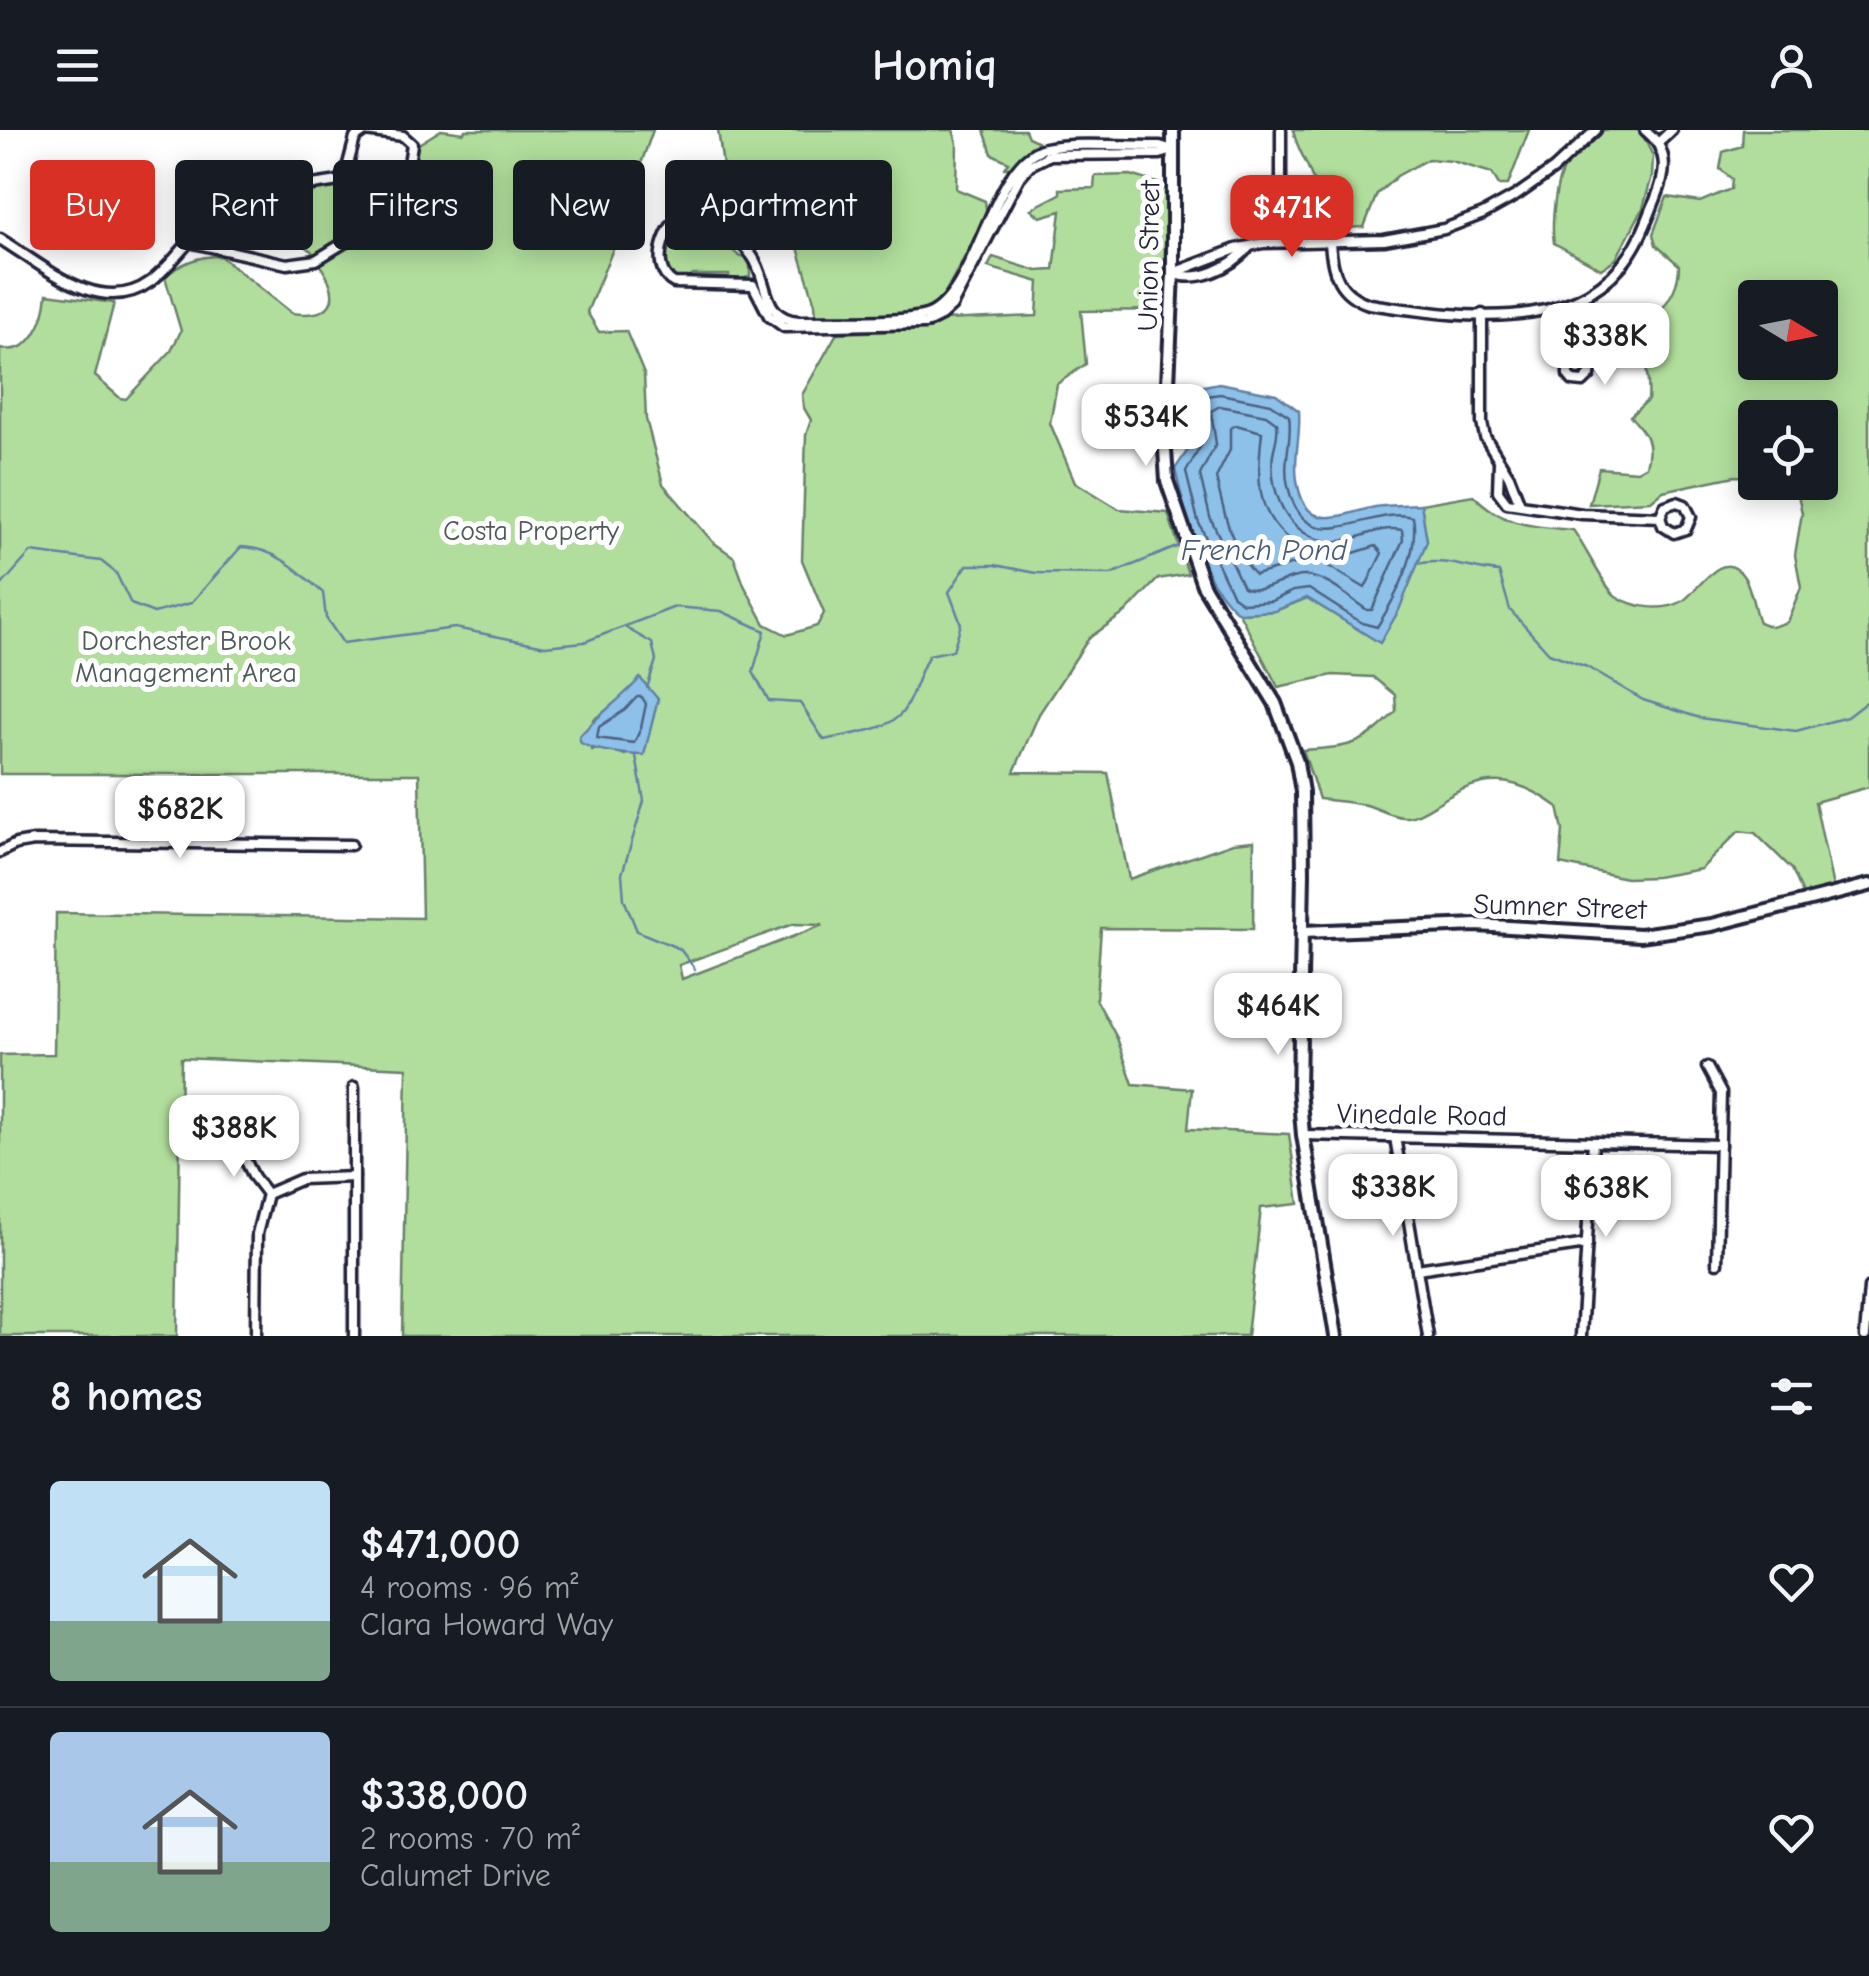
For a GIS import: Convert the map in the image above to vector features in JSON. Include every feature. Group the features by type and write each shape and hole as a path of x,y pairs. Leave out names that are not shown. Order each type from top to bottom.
{"main road":[{"name":"Union Street","path":"1173,130 1173,274 1166,450 1172,500 1203,585 1263,679 1287,728 1299,773 1303,932 1298,1058 1303,1135 1336,1336"},
{"name":"Sumner Street","path":"1303,932 1477,924 1640,935 1712,925 1869,885"}],"street":[{"path":"1280,130 1281,241"},
{"path":"1173,274 1186,279 1208,274 1240,257 1249,247 1281,241 1412,236 1444,228 1483,214 1540,180 1596,130"},
{"path":"1330,242 1336,278 1348,295 1357,300 1482,314 1529,314 1558,308 1605,282 1632,252 1664,176 1664,155 1645,130"},
{"path":"1658,143 1672,130"},
{"path":"362,132 402,136 412,144 398,210 316,260 286,264 189,242 232,197 341,180 348,169 354,140 362,132"},
{"path":"981,244 949,298 933,312 918,317 786,320 774,310 750,253 703,213 688,210 676,219 660,258 660,270 666,279 680,284 751,284 768,316 784,327 920,325 934,321 952,306 1024,160 1045,152 1160,154 1173,150"},
{"path":"0,239 74,284 106,295 127,293 149,283 181,250"},
{"path":"751,284 759,272"},
{"path":"1558,308 1575,359"},
{"path":"1482,314 1484,437 1520,504"},
{"path":"1499,462 1497,483 1500,497 1507,503 1582,514 1660,517"},
{"path":"1674,502 1686,506 1691,517 1687,527 1677,533 1665,529 1660,517 1665,506 1674,502"},
{"path":"0,852 34,841 351,845"},
{"path":"1708,1067 1721,1093 1718,1264"},
{"path":"354,1088 354,1336"},
{"name":"Vinedale Road","path":"1303,1135 1720,1144"},
{"path":"1395,1137 1428,1336"},
{"path":"236,1142 266,1194 256,1234 256,1336"},
{"path":"1581,1336 1593,1142"},
{"path":"266,1194 302,1179 354,1177"},
{"path":"1417,1269 1586,1244"},
{"path":"1866,1336 1869,1288"}],"green space":[{"path":"441,130 653,130 642,160 513,160 513,250 613,250 587,312 599,332 626,331 644,374 646,419 663,484 713,542 734,557 765,624 787,635 817,626 824,613 802,560 806,435 811,420 802,395 837,333 920,330 945,320 1037,316 1039,282 988,267 993,257 1037,271 1054,270 1061,211 1040,217 1031,209 1060,194 1060,189 1094,188 1095,176 1131,175 1167,186 1163,310 1081,311 1086,364 1057,384 1050,423 1075,482 1119,509 1168,513 1188,574 1158,579 1126,612 1089,638 1039,714 1014,772 1108,773 1129,879 1233,843 1254,841 1253,929 1101,928 1096,999 1117,1038 1133,1084 1192,1089 1188,1129 1289,1134 1299,1204 1261,1208 1247,1336 402,1336 407,1068 181,1058 177,1336 0,1336 0,1055 54,1054 56,913 422,918 419,774 0,774 0,348 21,347 35,334 47,294 114,303 95,376 126,399 171,351 181,331 165,277 184,264 213,256 220,256 292,313 324,310 332,290 310,250 313,190 333,188 333,250 493,250 493,160 413,160 417,145","holes":["640,679 649,714 645,740 625,755 611,749 592,750 593,720 619,702","793,924 823,925 682,979 679,965"]},
{"path":"718,130 953,130 957,143 956,189 985,201 987,216 942,298 923,313 816,316 799,250 892,250 892,160 722,160"},
{"path":"984,130 1025,130 1037,146 1014,167 1005,168 1009,162 992,154"},
{"path":"1293,130 1529,130 1508,185 1499,185 1492,173 1452,161 1428,159 1397,176 1377,194 1364,227 1344,228 1322,200"},
{"path":"1599,130 1640,130 1653,156 1643,208 1616,259 1601,269 1554,243 1553,235 1562,172"},
{"path":"1743,130 1869,130 1869,787 1815,802 1833,887 1803,894 1792,869 1755,833 1739,831 1701,869 1626,878 1560,864 1563,830 1558,807 1513,784 1470,786 1408,817 1366,805 1319,799 1303,750 1345,746 1365,738 1396,711 1395,695 1373,677 1333,675 1278,687 1239,613 1275,611 1307,598 1337,616 1427,541 1421,504 1473,495 1507,519 1573,530 1611,592 1640,606 1667,607 1683,601 1720,568 1736,568 1747,582 1759,622 1772,627 1787,622 1801,587 1795,555 1802,513 1799,500 1838,500 1838,400 1738,400 1738,476 1663,491 1651,501 1589,504 1599,468 1637,471 1646,466 1647,439 1630,416 1648,400 1647,337 1675,287 1679,265 1656,245 1653,234 1667,197 1700,202 1731,189 1732,179 1720,169 1723,152 1742,146"},
{"path":"665,250 732,250 750,260 750,277 729,281 729,275 693,275 686,282 676,281 662,268"}],"water":[{"name":"French Pond","path":"1219,383 1276,394 1299,411 1297,480 1301,498 1316,515 1337,516 1375,507 1421,504 1427,541 1399,610 1380,643 1307,598 1275,611 1239,613 1214,583 1196,547 1175,469 1194,441 1185,398 1194,388"},
{"path":"640,678 658,699 644,755 581,743 579,737 586,729"}],"waterway":[{"path":"0,587 31,552 101,561 116,573 131,604 154,613 191,603 241,547 276,556 323,593 326,618 343,643 455,628 545,646 584,642 675,607 721,611 765,631 753,672 769,701 800,703 824,740 875,729 901,714 929,655 953,650 961,624 949,592 967,565 995,565 1036,573 1111,574 1179,546"},
{"path":"1417,564 1448,563 1499,572 1510,610 1549,653 1587,667 1643,700 1700,718 1796,731 1847,717 1869,700"},
{"path":"626,628 652,643 656,660 647,688"},
{"path":"636,756 644,801 622,874 624,899 637,931 680,949 695,969"}],"park label":[{"name":"Costa Property","path":"531,531"},
{"name":"Dorchester Brook Management Area","path":"186,657"}]}
